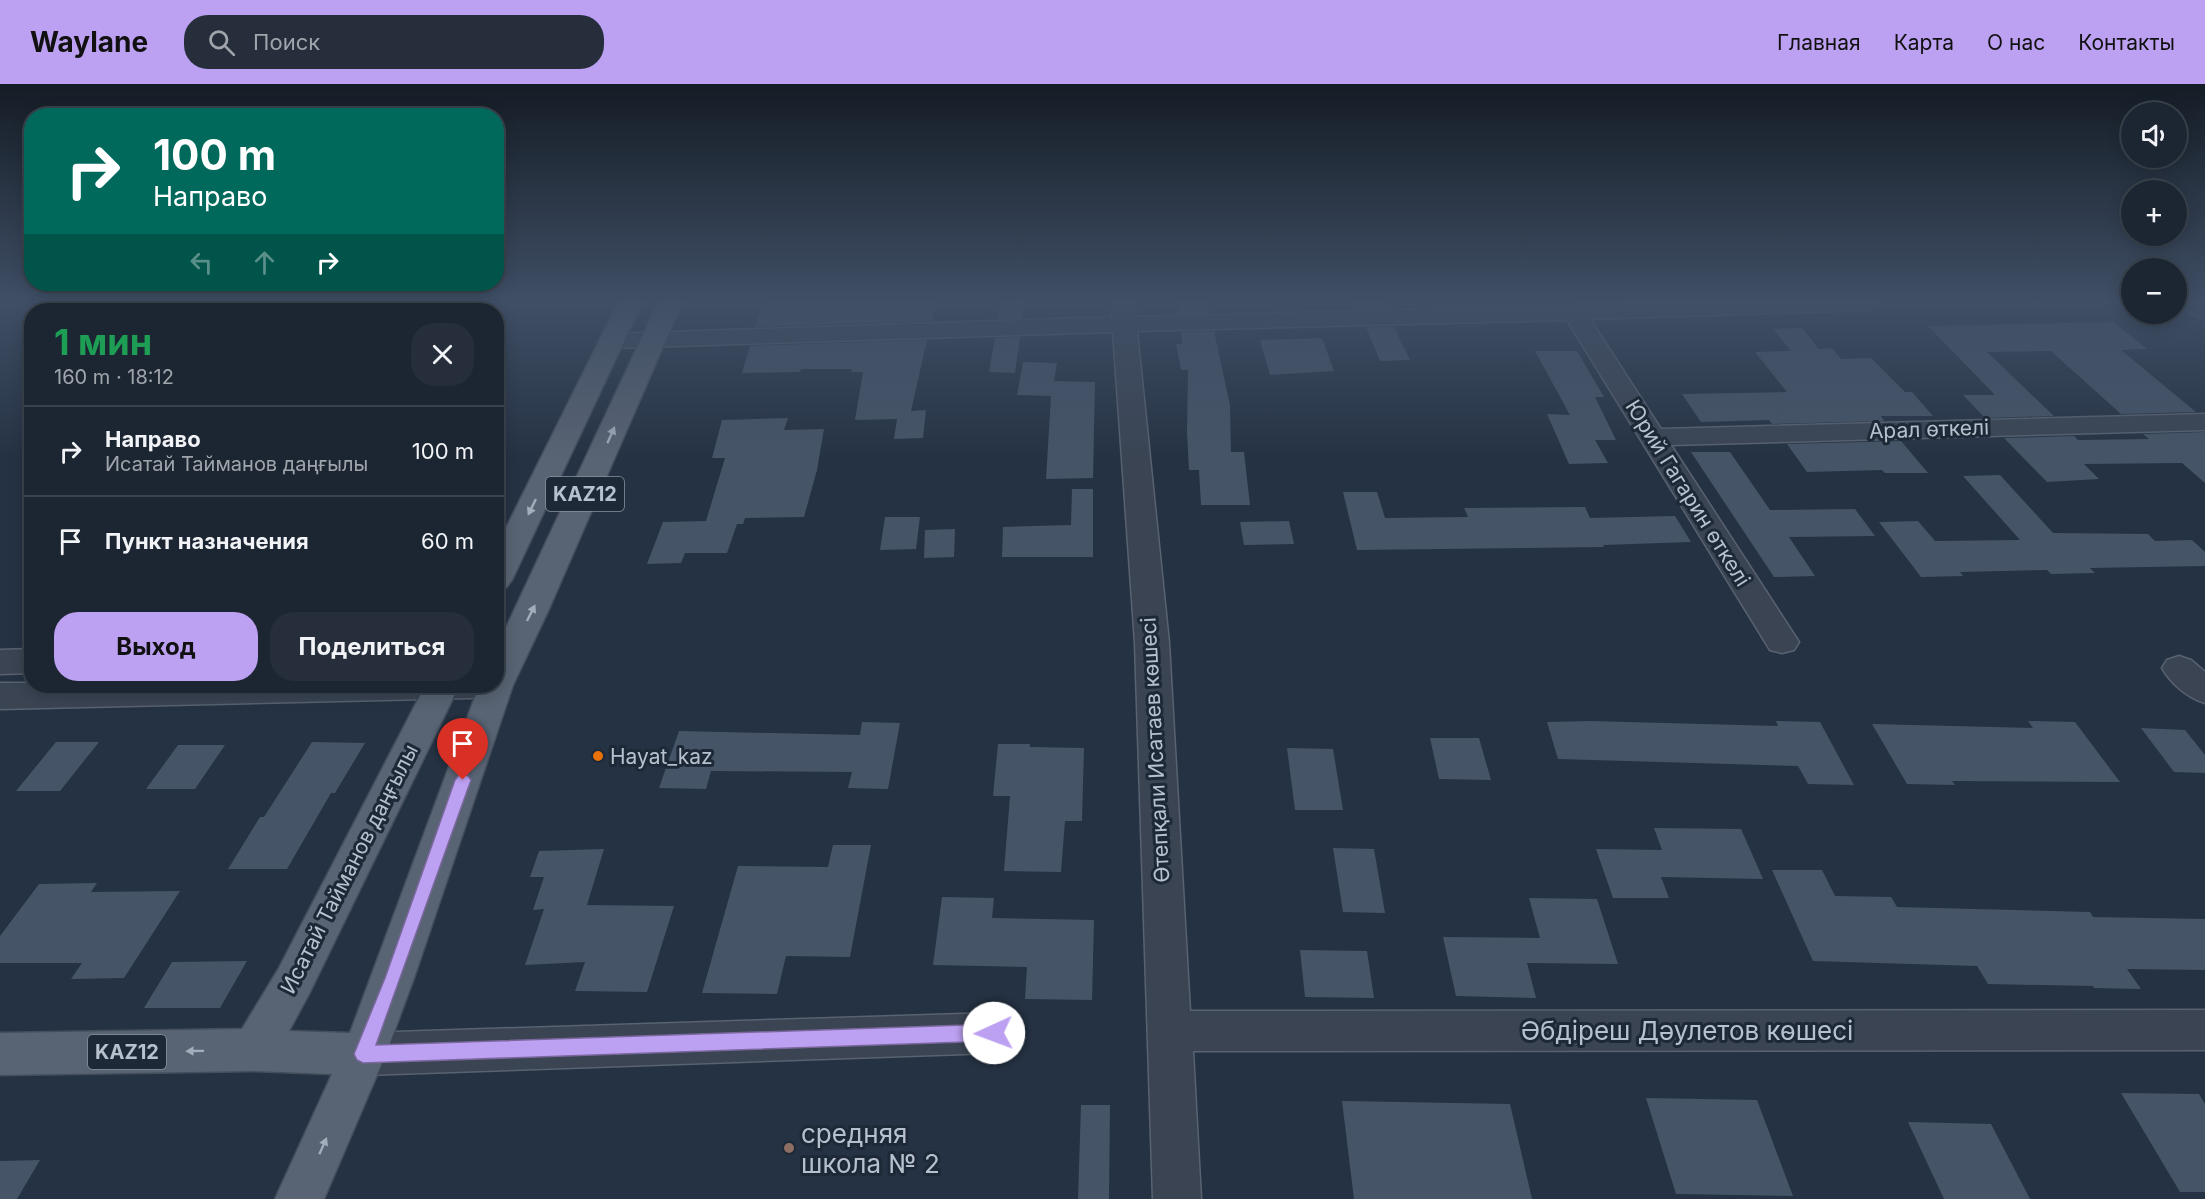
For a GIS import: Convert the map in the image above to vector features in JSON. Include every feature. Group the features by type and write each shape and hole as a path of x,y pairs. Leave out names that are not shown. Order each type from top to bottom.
{"main road":[{"name":"KAZ12","path":"504,564 605,355"},
{"name":"KAZ12","path":"504,650 533,609 647,355"},
{"name":"Исатай Тайманов даңғылы","path":"254,1050 294,981 448,693"},
{"name":"KAZ12","path":"299,1199 363,1054 393,978 493,693"},
{"name":"KAZ12","path":"0,1054 254,1050 363,1054"}],"street":[{"name":"Өтепқали Исатаев көшесі","path":"1128,355 1152,643 1168,1031 1178,1199"},
{"name":"Юрий Гагарин өткелі","path":"1601,355 1782,642"},
{"name":"Арал өткелі","path":"1653,437 2205,422"},
{"path":"0,662 24,661"},
{"path":"2179,668 2205,691"},
{"path":"0,696 136,693"},
{"name":"Әбдіреш Дәулетов көшесі","path":"1168,1031 2205,1030"},
{"path":"363,1054 994,1033"}],"building":[{"path":"747,355 924,355 911,411 926,410 923,438 894,439 897,419 855,420 863,372 851,372 852,369 801,369 800,372 742,373"},
{"path":"992,355 1017,355 1015,373 989,372"},
{"path":"1178,355 1219,355 1230,405 1231,452 1244,452 1250,505 1201,505 1199,470 1189,470 1188,370 1181,370"},
{"path":"1264,355 1328,355 1334,371 1270,375"},
{"path":"1378,355 1408,355 1410,360 1380,361"},
{"path":"1537,355 1579,355 1604,397 1595,397 1616,440 1595,440 1608,463 1569,464 1547,414 1570,415"},
{"path":"1757,355 1838,355 1841,359 1871,358 1905,392 1912,392 1933,416 1881,416 1884,421 1772,424 1769,420 1701,422 1682,394 1787,392"},
{"path":"1956,355 1990,355 2054,416 1985,418 1963,395 1995,395"},
{"path":"2055,355 2127,355 2196,412 2121,414"},
{"path":"1023,362 1057,363 1054,381 1095,382 1093,478 1046,479 1051,396 1017,395"},
{"path":"788,418 784,430 824,429 817,470 804,517 745,518 743,524 737,524 727,553 685,553 681,563 647,564 663,522 706,521 725,458 712,458 722,420"},
{"path":"2205,432 2205,483 2182,463 2084,464 2099,479 2047,482 2004,438 2074,436 2078,440 2149,439 2143,434"},
{"path":"1901,441 1928,473 1885,473 1882,470 1807,472 1787,444"},
{"path":"1691,452 1730,452 1770,510 1855,509 1875,536 1789,537 1815,576 1774,577"},
{"path":"2000,475 2053,533 2148,534 2155,541 2192,540 2205,552 2205,566 2090,568 2095,573 2051,574 2047,570 1960,572 1963,576 1921,577 1879,522 1918,521 1935,541 2020,540 1963,476"},
{"path":"1072,489 1093,489 1093,557 1002,557 1003,527 1071,525"},
{"path":"1343,492 1377,492 1385,518 1468,517 1464,508 1585,507 1590,518 1675,516 1691,542 1603,545 1604,547 1357,550"},
{"path":"885,517 920,517 916,549 880,550"},
{"path":"1289,521 1294,544 1244,545 1240,522"},
{"path":"955,529 954,557 924,558 925,530"},
{"path":"1776,721 1820,722 1854,785 1808,784 1798,766 1558,759 1547,722 1778,726"},
{"path":"2028,721 2075,722 2120,782 1952,781 1955,785 1907,784 1872,724 2033,728"},
{"path":"862,722 900,723 888,789 848,788 852,772 711,771 706,789 659,788 679,731 860,735"},
{"path":"2141,728 2185,730 2205,755 2205,773 2174,772"},
{"path":"1430,738 1479,738 1491,780 1439,779"},
{"path":"56,742 99,742 60,791 16,791"},
{"path":"312,742 365,743 335,793 331,793 287,869 228,869 260,817 264,817"},
{"path":"998,744 1084,748 1082,821 1065,821 1061,872 1004,871 1010,796 993,796"},
{"path":"178,745 225,745 195,789 146,789"},
{"path":"1287,748 1333,749 1343,810 1295,810"},
{"path":"1654,828 1741,829 1763,879 1661,877 1669,898 1613,898 1596,849 1662,850"},
{"path":"833,845 871,845 850,957 786,956 777,994 702,993 738,866 828,867"},
{"path":"1333,848 1374,849 1385,913 1343,912"},
{"path":"604,849 587,905 674,906 647,992 575,991 585,962 525,965 544,909 533,910 544,877 530,877 539,851"},
{"path":"1772,870 1822,870 1835,896 1891,897 1897,907 2090,912 2093,917 2205,919 2205,970 2127,969 2141,989 2094,988 2093,986 1988,984 1977,966 1813,961"},
{"path":"97,883 91,892 180,891 124,978 71,979 82,963 0,963 0,936 39,884"},
{"path":"942,897 994,898 992,918 1094,920 1092,1000 1025,999 1027,967 933,965"},
{"path":"1529,898 1597,899 1618,964 1527,963 1536,998 1456,996 1443,937 1540,938"},
{"path":"1300,950 1367,951 1374,998 1305,997"},
{"path":"247,961 220,1008 144,1008 172,962"},
{"path":"2121,1093 2199,1094 2205,1104 2205,1192 2180,1192"},
{"path":"1646,1098 1757,1100 1793,1196 1676,1194"},
{"path":"1342,1101 1510,1104 1532,1199 1354,1199"},
{"path":"1081,1105 1110,1105 1109,1199 1078,1199"},
{"path":"1908,1122 1991,1124 2030,1199 1944,1199"},
{"path":"40,1160 17,1199 0,1199 0,1161"}],"place":[{"name":"Hayat_kaz","path":"598,756"},
{"name":"cредняя школа № 2","path":"789,1148"}],"route":[{"path":"463,780 393,978 363,1054 994,1033"}]}
